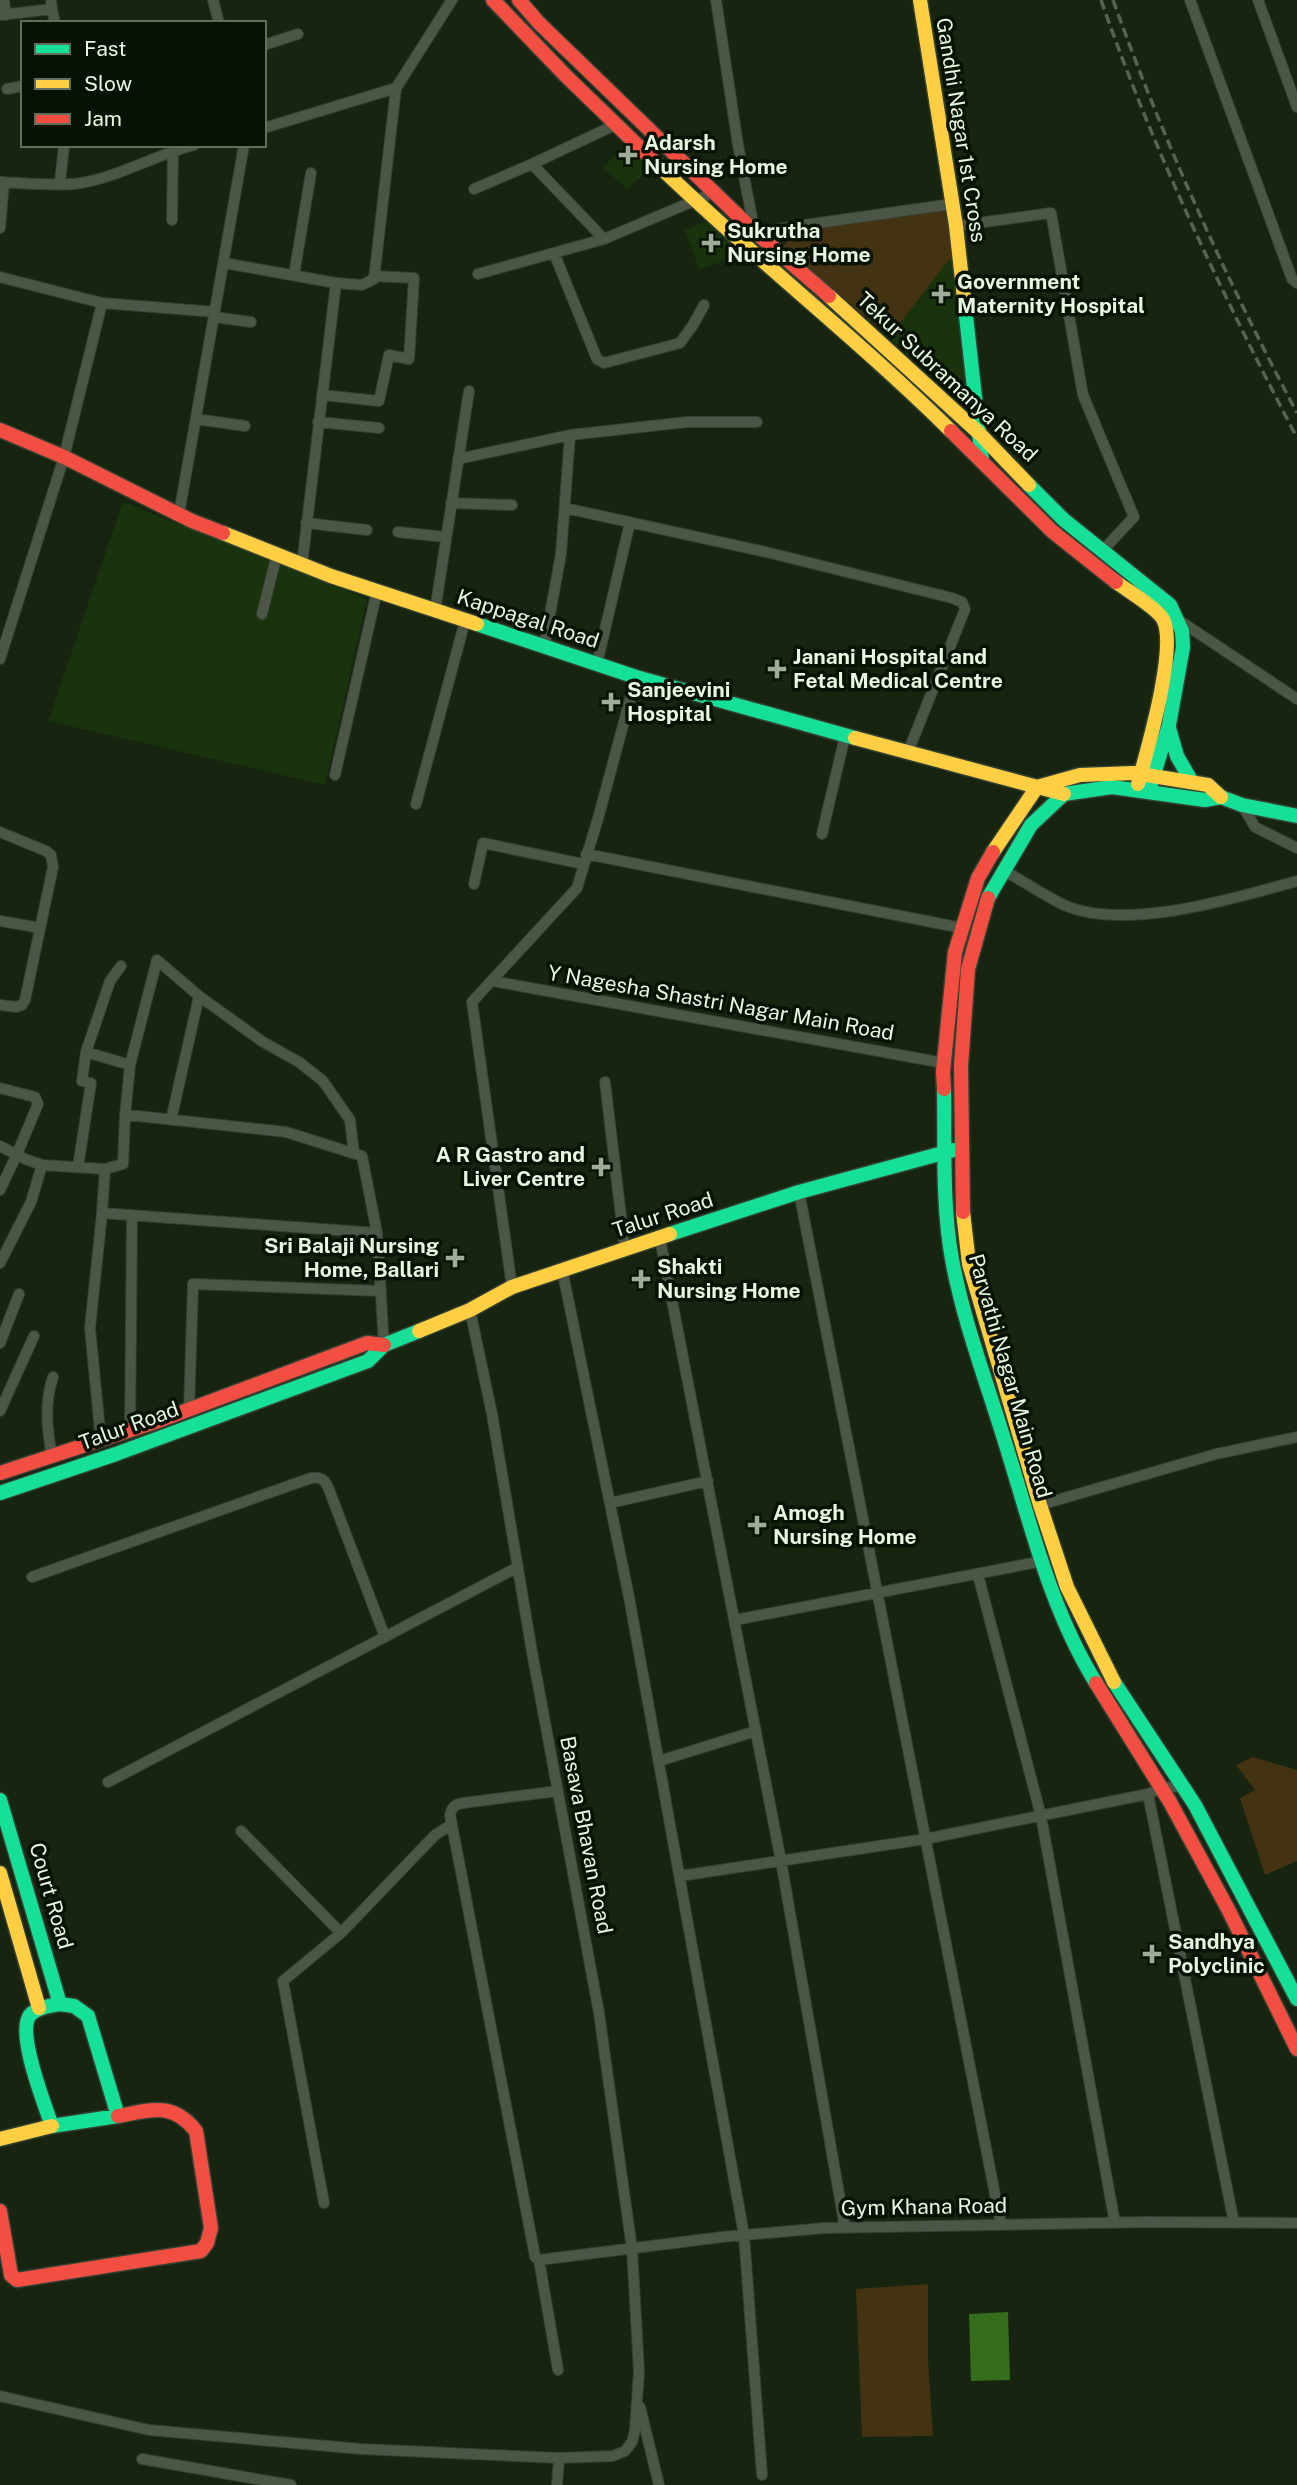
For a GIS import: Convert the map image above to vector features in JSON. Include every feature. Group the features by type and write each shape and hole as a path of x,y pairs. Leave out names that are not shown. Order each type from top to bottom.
{"main road":[{"name":"Tekur Subramanya Road","path":"493,0 692,197 900,380 1069,547 1166,622 1168,633 1163,674 1147,775"},
{"name":"Tekur Subramanya Road","path":"519,0 755,232 867,328 980,434 1064,520 1170,605 1179,621"},
{"name":"Gandhi Nagar 1st Cross","path":"920,0 956,226 982,460"},
{"name":"Kappagal Road","path":"0,429 64,457 179,514 302,564 435,611 636,677 845,736 1064,793"},
{"path":"1143,790 1169,725 1183,647 1179,621"},
{"path":"1169,725 1181,768 1192,782"},
{"path":"1037,786 1080,775 1147,775 1208,785 1221,797 1241,805 1297,816"},
{"name":"Parvathi Nagar Main Road","path":"1037,786 1004,833 978,878 955,952 944,1063 945,1151 952,1259 967,1318 1043,1562 1068,1633 1087,1669 1162,1788 1228,1909 1297,2049"},
{"path":"1064,793 1112,787 1205,800 1221,797"},
{"name":"Parvathi Nagar Main Road","path":"1064,793 1031,825 1003,870 986,902 968,969 961,1066 963,1216 970,1264 1040,1505 1067,1587 1118,1690 1201,1816 1297,1999"},
{"name":"Talur Road","path":"0,1493 116,1454 368,1361 384,1345 470,1310 512,1287 562,1269 799,1192 945,1151 963,1149"},
{"name":"Talur Road","path":"0,1472 130,1431 367,1343 384,1345"},
{"name":"Court Road","path":"0,1800 60,2004"},
{"name":"Court Road","path":"0,1873 39,2008"},
{"path":"52,2126 25,2029 27,2019 39,2008 60,2004 74,2006 88,2016 118,2116"},
{"path":"0,2139 52,2126 118,2116 170,2110 184,2115 196,2131 211,2228 208,2245 197,2253 17,2280 11,2275 0,2211"}],"street":[{"path":"4,0 3,15 51,4"},
{"path":"213,0 218,21"},
{"path":"224,263 336,283 362,285 374,279 396,88 452,0"},
{"path":"716,0 738,145 755,232 746,247"},
{"path":"1190,0 1292,279 1297,283"},
{"path":"1258,0 1297,107"},
{"path":"266,44 298,34"},
{"path":"7,89 21,86"},
{"path":"266,127 396,88"},
{"path":"474,189 617,124"},
{"path":"60,183 64,147"},
{"path":"0,228 2,182 79,183 127,171 186,147"},
{"path":"179,514 244,147"},
{"path":"172,220 173,150"},
{"path":"532,164 604,239"},
{"path":"294,275 311,173"},
{"path":"478,274 604,239 692,197 715,192"},
{"path":"755,232 952,204"},
{"path":"956,226 1051,213 1083,395 1133,517 1103,550"},
{"path":"554,253 597,359 604,363 680,343 694,325 704,305"},
{"path":"321,395 379,401 389,355 409,359 414,278 374,276"},
{"path":"0,277 102,303 215,315 251,322"},
{"path":"302,564 336,283"},
{"path":"0,659 64,457 102,303"},
{"path":"435,611 469,391"},
{"path":"196,419 245,426"},
{"path":"318,422 379,428"},
{"path":"458,460 570,435 687,422 757,422"},
{"path":"544,647 561,554 570,435"},
{"path":"451,503 512,505"},
{"path":"565,508 779,556 952,597 962,602 965,609 908,752"},
{"path":"597,664 630,522"},
{"path":"306,523 368,530"},
{"path":"398,532 446,537"},
{"path":"262,614 277,554"},
{"path":"335,775 377,591"},
{"path":"416,804 465,621"},
{"path":"1179,621 1297,699"},
{"path":"512,1287 472,1002 577,888 600,815 636,677"},
{"path":"822,834 845,736"},
{"path":"1241,805 1255,827 1297,848"},
{"path":"0,832 46,851 53,860 25,1000 22,1005 16,1007 0,1005"},
{"path":"474,884 483,844 585,859 962,928"},
{"path":"1003,870 1065,905 1110,914 1145,914 1187,908 1297,881"},
{"path":"0,921 40,928"},
{"path":"0,1146 42,1165 105,1169 123,1164 130,1065 157,960 199,996 263,1042 299,1062 323,1081 350,1120 354,1153"},
{"path":"78,1167 92,1083 82,1081 86,1052 110,981 121,967"},
{"name":"Y Nagesha Shastri Nagar Main Road","path":"492,981 944,1063"},
{"path":"171,1120 199,996"},
{"path":"86,1052 130,1065"},
{"path":"605,1082 625,1250"},
{"path":"0,1088 30,1095 38,1104 18,1154 0,1189"},
{"path":"125,1116 286,1132 362,1156 377,1233 384,1345"},
{"path":"0,1263 31,1202 42,1165"},
{"path":"101,1441 90,1328 105,1169"},
{"path":"799,1192 1001,2225"},
{"path":"102,1213 377,1233"},
{"path":"130,1431 132,1215"},
{"path":"660,1239 781,1861 845,2228"},
{"path":"562,1269 659,1761 744,2235 762,2475"},
{"path":"189,1409 193,1284 382,1291"},
{"path":"0,1343 19,1294"},
{"name":"Basava Bhavan Road","path":"470,1310 492,1414 599,2013 632,2249 639,2371 638,2400"},
{"path":"0,1411 34,1336"},
{"path":"52,1457 46,1420 48,1392 53,1377"},
{"path":"1040,1505 1216,1454 1297,1437"},
{"path":"32,1577 318,1477 324,1480 328,1488 385,1637"},
{"path":"610,1503 708,1481"},
{"path":"735,1620 1043,1562"},
{"path":"108,1782 518,1567"},
{"path":"978,1574 1041,1816 1115,2223"},
{"path":"659,1761 756,1731"},
{"path":"680,1876 925,1839 1148,1794 1162,1788 1183,1786"},
{"path":"558,1791 456,1804 452,1809 452,1824 535,2257 540,2260 558,2370"},
{"path":"1148,1794 1234,2222"},
{"path":"324,2203 283,1981 341,1933 435,1835 452,1824"},
{"path":"241,1831 341,1933"},
{"name":"Gym Khana Road","path":"540,2260 744,2235 845,2228 1297,2223"},
{"path":"0,2396 149,2430 361,2449 559,2458 613,2456 625,2451 632,2442 638,2400"},
{"path":"638,2400 659,2485"},
{"path":"557,2485 559,2458"},
{"path":"142,2459 241,2481 290,2485"}],"shaded area":[{"name":"Adarsh Nursing Home","path":"629,143 652,167 627,189 603,167"},
{"path":"950,207 956,251 889,337 783,247 793,232"},
{"name":"Sukrutha Nursing Home","path":"711,220 743,255 699,269 685,230"},
{"name":"Government Maternity Hospital","path":"956,251 972,413 889,337"},
{"path":"123,502 367,599 325,785 48,721"},
{"path":"1253,1757 1297,1770 1297,1861 1265,1875 1240,1798 1255,1790 1236,1765"},
{"path":"928,2284 928,2358 933,2436 862,2437 856,2289"},
{"path":"1008,2312 1010,2380 971,2381 969,2314"}],"railway":[{"path":"1101,0 1144,113 1191,223 1297,438"},
{"path":"1113,0 1153,106 1198,210 1245,312 1297,413"}],"traffic: fast":[{"path":"965,307 982,460"},
{"path":"1029,485 1064,520 1170,605 1182,631 1183,647 1169,725 1151,784"},
{"path":"477,624 636,677 855,738"},
{"path":"1169,728 1177,756 1192,782"},
{"path":"988,898 1031,825 1064,794 1112,787 1205,800 1221,797 1242,805 1297,816"},
{"path":"944,1089 947,1217 952,1259 962,1305 1042,1564 1066,1625 1096,1683"},
{"path":"670,1234 799,1192 954,1150"},
{"path":"0,1493 116,1454 368,1361 384,1345 419,1331"},
{"path":"1114,1682 1195,1805 1297,1999"},
{"path":"0,1800 60,2004 74,2006 88,2016 118,2116 52,2126 33,2069 27,2024 30,2015 36,2010 60,2004"}],"traffic: slow":[{"path":"920,0 956,226 965,307"},
{"path":"660,167 951,431"},
{"path":"829,296 980,434 1029,485"},
{"path":"223,533 331,576 477,624"},
{"path":"1116,582 1160,615 1167,633 1160,700 1138,784"},
{"path":"855,738 1064,794"},
{"path":"993,852 1037,787 1080,775 1134,773 1208,785 1221,797"},
{"path":"963,1212 969,1264 1040,1505 1067,1587 1114,1682"},
{"path":"419,1331 470,1310 512,1287 670,1234"},
{"path":"0,1873 39,2008"},
{"path":"0,2139 52,2126"}],"traffic: jam":[{"path":"493,0 566,76 660,167"},
{"path":"519,0 539,23 755,232 829,296"},
{"path":"0,430 64,457 192,521 223,533"},
{"path":"951,431 1053,532 1116,582"},
{"path":"944,1089 943,1072 955,952 978,878 993,852"},
{"path":"963,1212 961,1066 968,969 988,898"},
{"path":"0,1473 161,1420 367,1343 384,1345"},
{"path":"1096,1683 1170,1802 1228,1909 1297,2049"},
{"path":"0,2211 11,2275 17,2280 201,2251 207,2243 211,2228 196,2131 187,2121 169,2111 151,2110 118,2116"}],"place":[{"name":"Adarsh Nursing Home","path":"628,155"},
{"name":"Sukrutha Nursing Home","path":"711,243"},
{"name":"Government Maternity Hospital","path":"941,294"},
{"name":"Janani Hospital and Fetal Medical Centre","path":"777,669"},
{"name":"Sanjeevini Hospital","path":"611,702"},
{"name":"A R Gastro and Liver Centre","path":"601,1167"},
{"name":"Sri Balaji Nursing Home, Ballari","path":"455,1258"},
{"name":"Shakti Nursing Home","path":"641,1279"},
{"name":"Amogh Nursing Home","path":"757,1525"},
{"name":"Sandhya Polyclinic","path":"1152,1954"}]}
